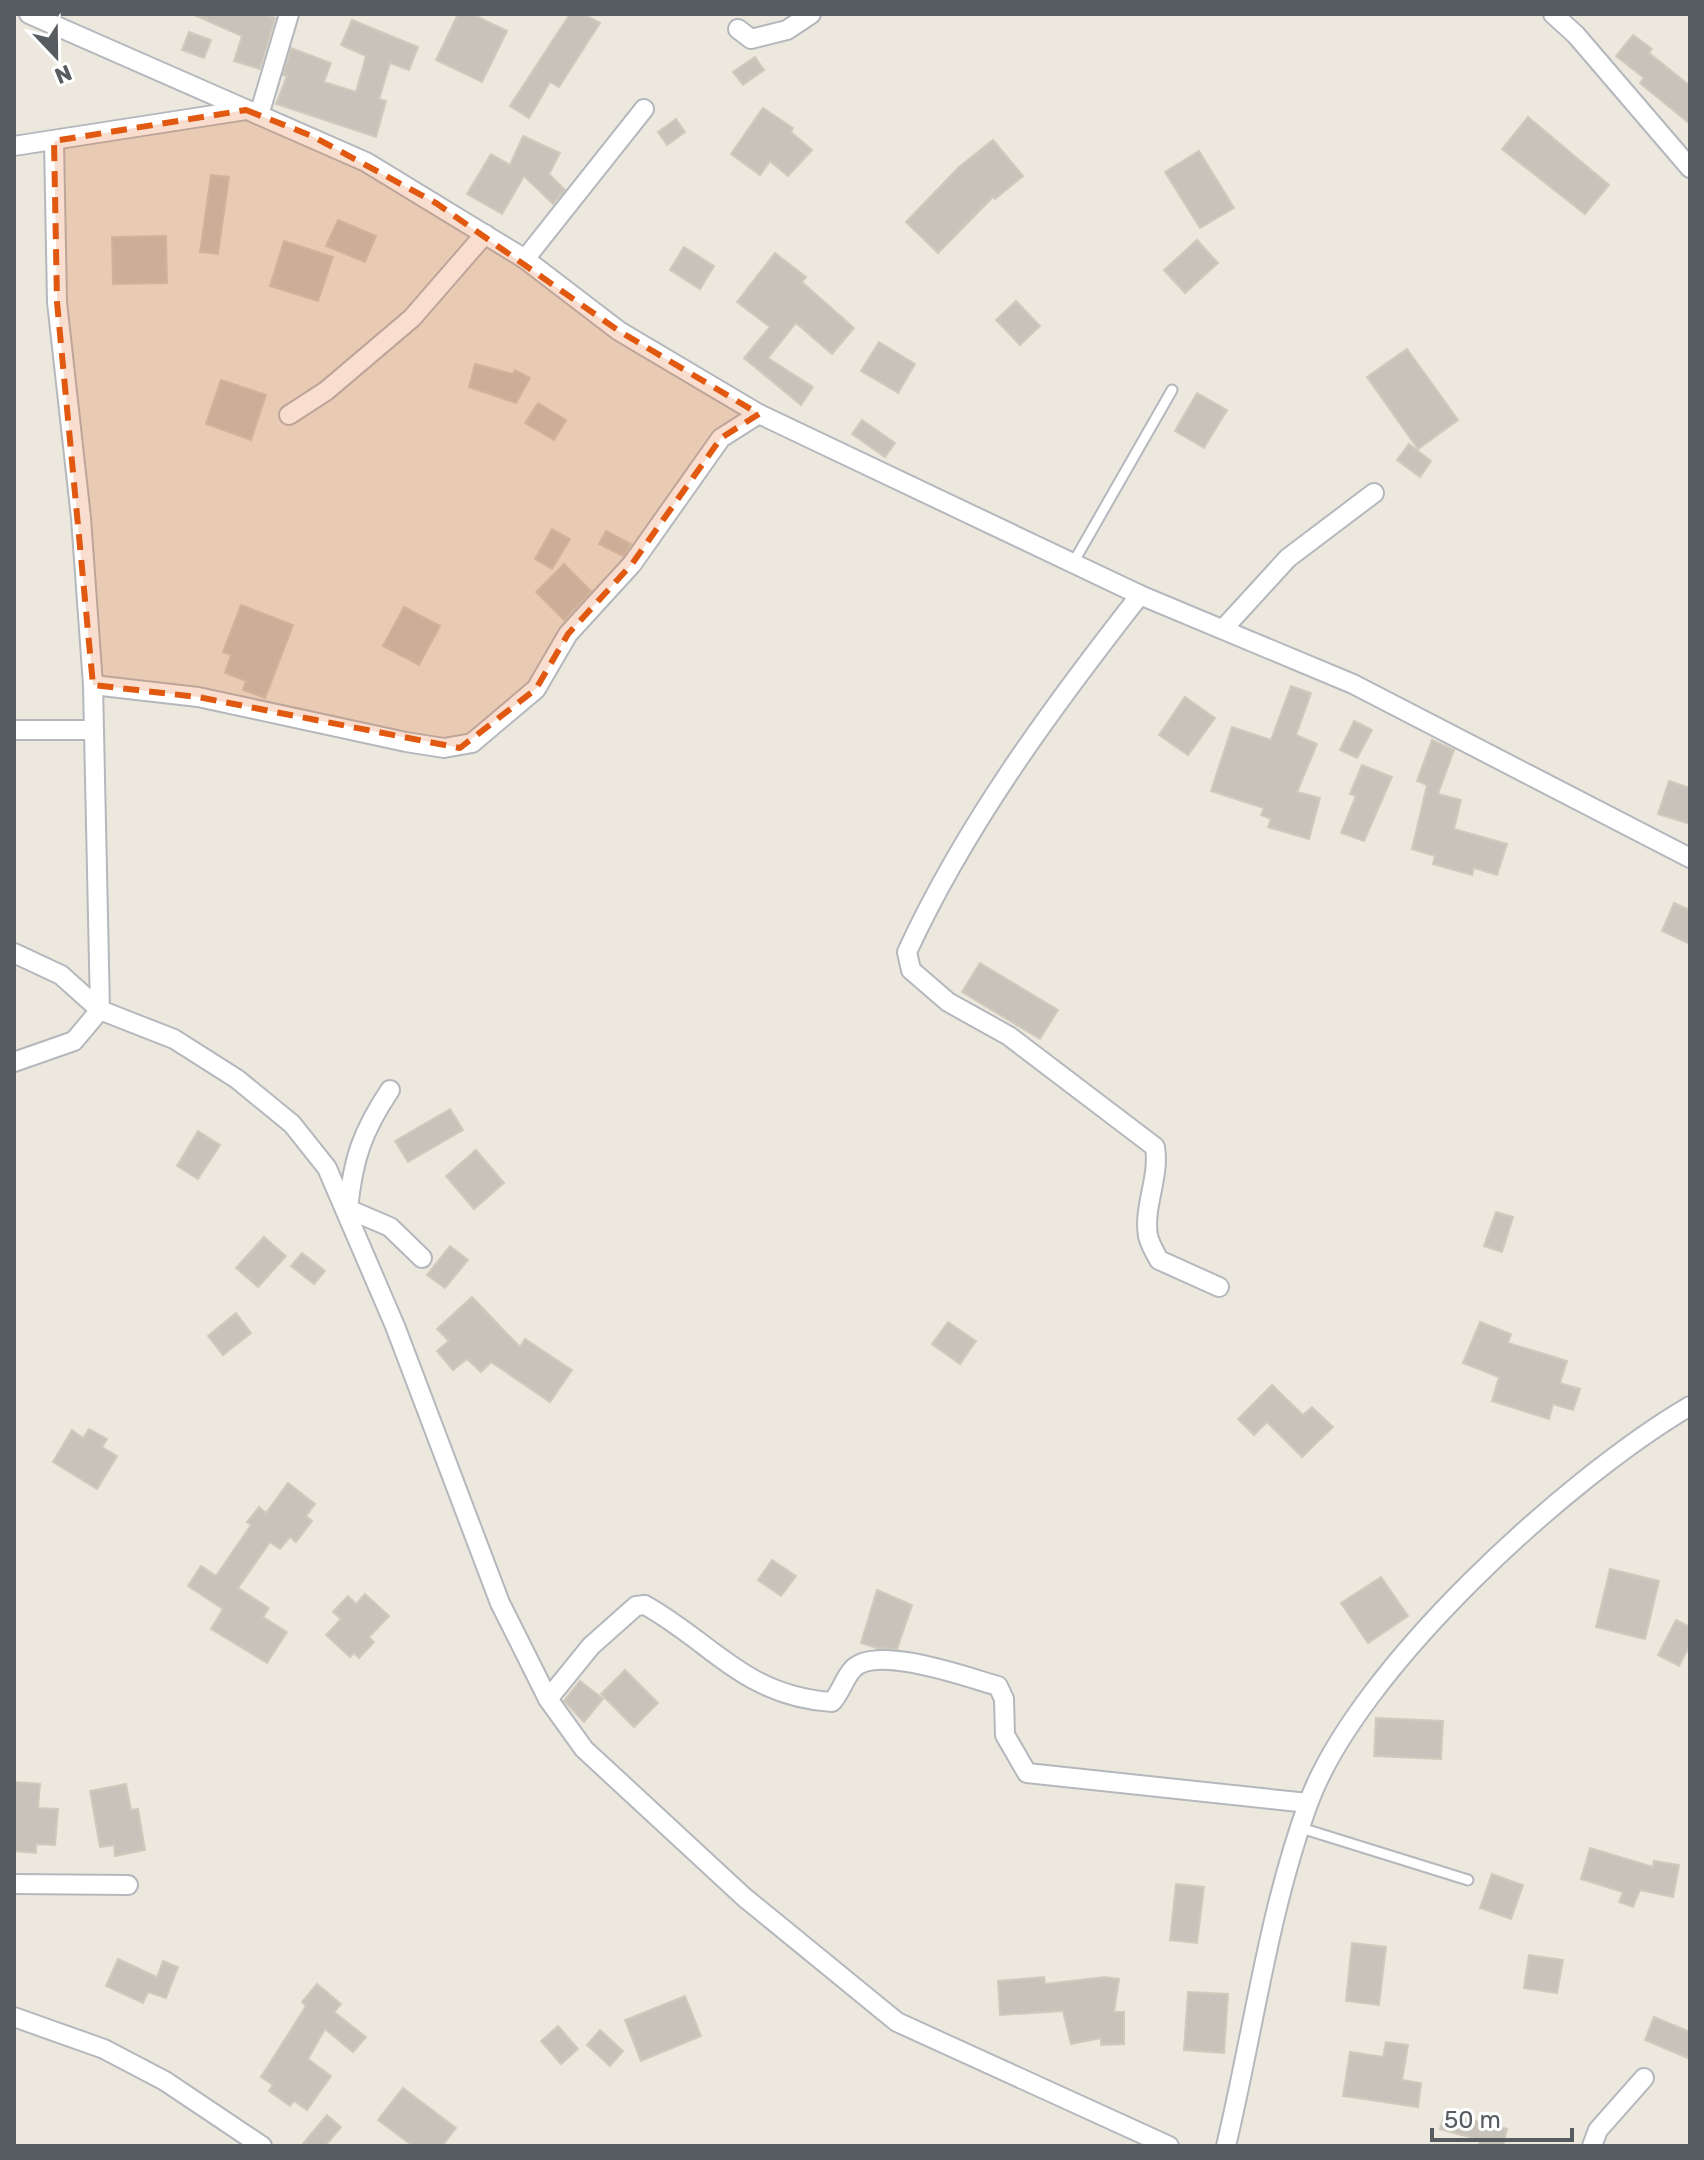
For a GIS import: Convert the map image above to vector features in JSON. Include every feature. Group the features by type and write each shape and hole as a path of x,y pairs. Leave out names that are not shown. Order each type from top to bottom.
{"street":[{"path":"29,14 366,162 525,259 619,331 759,414 1140,595 1367,690 1690,858"},
{"path":"252,113 289,14"},
{"path":"738,29 751,39 787,30 811,14"},
{"path":"1553,14 1576,35 1690,168"},
{"path":"525,259 644,109"},
{"path":"14,146 252,113"},
{"path":"14,1062 74,1041 100,1010 93,685 81,518 57,302 54,141"},
{"path":"289,415 326,391 412,318 485,234"},
{"path":"93,685 198,697 419,744 452,748 472,743 536,689 568,634 632,564 721,438 759,414"},
{"path":"1224,628 1288,558 1374,493"},
{"path":"1140,595 1029,745 930,902 907,952 911,970 948,1002 1009,1036 1155,1147 1156,1182 1148,1216 1148,1237 1159,1260 1219,1287"},
{"path":"14,730 93,730"},
{"path":"14,953 61,975 100,1010 174,1039 248,1088 292,1124 327,1168 348,1209 500,1603 548,1699 584,1749 744,1897 897,2022 1169,2146"},
{"path":"348,1209 353,1161 367,1124 390,1090"},
{"path":"348,1209 390,1227 422,1258"},
{"path":"1226,2146 1273,1925 1308,1803 1332,1756 1406,1649 1468,1587 1580,1485 1690,1406"},
{"path":"548,1699 591,1646 636,1606 645,1605 760,1686 808,1700 832,1702 845,1687 852,1669 864,1662 921,1662 998,1686 1004,1699 1005,1735 1027,1773 1308,1803"},
{"path":"14,1884 128,1885"},
{"path":"14,2017 104,2049 210,2109 262,2146"},
{"path":"1592,2146 1598,2130 1644,2078"}],"lane":[{"path":"1073,563 1172,390"},
{"path":"1301,1828 1468,1880"}],"highlighted area":[{"path":"246,110 312,136 436,203 619,331 759,414 721,438 632,564 568,634 536,689 460,748 198,697 93,685 57,302 54,141"}],"building":[{"path":"192,14 263,14 275,18 260,69 234,61 242,36"},
{"path":"458,14 472,14 507,31 482,82 436,60"},
{"path":"570,14 583,14 600,23 559,87 550,82 529,118 510,106"},
{"path":"352,20 418,47 409,70 390,63 379,99 386,101 376,137 276,104 287,76 283,75 291,48 331,63 324,82 356,92 366,56 341,45"},
{"path":"189,32 211,40 204,58 182,50"},
{"path":"1633,35 1652,49 1649,53 1690,86 1690,124 1640,83 1644,78 1616,56"},
{"path":"755,57 764,70 743,85 733,72"},
{"path":"763,108 793,128 791,132 812,150 788,176 770,161 760,175 731,154"},
{"path":"1528,117 1609,185 1585,214 1502,149"},
{"path":"676,119 685,132 667,145 658,132"},
{"path":"523,136 560,153 549,174 565,190 553,204 524,176 502,214 467,194 491,154 510,165"},
{"path":"993,140 1023,176 995,199 993,197 938,253 906,222 959,167"},
{"path":"1199,151 1234,208 1200,228 1165,172"},
{"path":"211,175 229,177 218,254 200,252"},
{"path":"338,220 376,236 365,262 326,246"},
{"path":"166,236 167,283 113,284 112,237"},
{"path":"1197,240 1218,263 1185,293 1164,270"},
{"path":"284,241 333,257 318,301 270,286"},
{"path":"684,247 714,266 700,289 670,270"},
{"path":"775,253 806,277 802,282 854,328 832,354 796,323 768,358 813,387 801,405 744,358 770,327 737,302"},
{"path":"1016,301 1040,326 1020,345 996,320"},
{"path":"879,342 915,364 898,393 861,371"},
{"path":"1407,349 1458,420 1418,449 1367,377"},
{"path":"475,364 513,374 515,370 530,378 516,403 469,387"},
{"path":"221,380 266,395 251,440 206,424"},
{"path":"1197,393 1227,410 1204,448 1175,431"},
{"path":"538,403 566,420 554,440 525,423"},
{"path":"862,420 895,443 885,457 852,434"},
{"path":"1409,444 1431,461 1420,477 1397,460"},
{"path":"552,529 570,539 552,569 535,559"},
{"path":"606,531 631,544 623,556 599,544"},
{"path":"564,564 591,591 564,620 536,592"},
{"path":"241,605 293,625 265,698 243,690 246,681 225,673 231,655 223,652"},
{"path":"404,607 440,626 419,665 383,646"},
{"path":"1291,686 1311,693 1296,735 1317,744 1297,792 1320,798 1309,839 1268,827 1271,819 1261,815 1264,808 1211,791 1232,727 1271,740"},
{"path":"1185,697 1215,718 1188,755 1159,735"},
{"path":"1354,721 1372,730 1357,758 1340,750"},
{"path":"1432,740 1454,750 1438,794 1461,800 1454,829 1507,844 1497,875 1474,868 1472,875 1433,864 1435,856 1412,849 1427,785 1417,781"},
{"path":"1362,765 1392,777 1364,841 1341,833 1356,796 1350,794"},
{"path":"1669,781 1690,788 1690,824 1658,814"},
{"path":"1674,903 1690,910 1690,944 1662,931"},
{"path":"980,963 1058,1010 1040,1039 962,992"},
{"path":"450,1109 463,1130 408,1162 395,1141"},
{"path":"198,1131 220,1145 198,1179 177,1166"},
{"path":"476,1150 504,1183 474,1209 446,1176"},
{"path":"1496,1212 1513,1217 1502,1252 1484,1246"},
{"path":"264,1237 286,1256 258,1287 236,1268"},
{"path":"450,1246 468,1260 445,1288 427,1275"},
{"path":"302,1253 325,1271 314,1284 291,1266"},
{"path":"472,1297 520,1347 525,1339 572,1370 550,1402 491,1362 481,1372 467,1359 453,1370 437,1351 449,1341 437,1329"},
{"path":"236,1313 251,1333 223,1355 208,1336"},
{"path":"948,1322 976,1341 960,1364 932,1344"},
{"path":"1480,1322 1511,1334 1508,1343 1567,1361 1560,1383 1580,1389 1573,1410 1553,1404 1549,1419 1492,1401 1499,1377 1463,1363"},
{"path":"1272,1385 1303,1415 1312,1407 1333,1427 1302,1457 1267,1422 1254,1435 1238,1419"},
{"path":"89,1429 107,1439 102,1447 117,1456 97,1489 53,1462 72,1430 83,1438"},
{"path":"288,1483 315,1504 306,1516 312,1521 296,1542 290,1537 280,1549 270,1542 238,1588 269,1608 263,1617 287,1632 267,1663 211,1629 223,1609 188,1586 201,1566 216,1576 251,1525 247,1522 259,1507 266,1513"},
{"path":"772,1560 796,1576 781,1596 758,1580"},
{"path":"1610,1569 1659,1581 1645,1639 1596,1627"},
{"path":"1381,1577 1408,1616 1368,1643 1341,1603"},
{"path":"877,1590 912,1605 897,1649 861,1643"},
{"path":"365,1594 389,1616 369,1637 374,1642 359,1658 354,1653 350,1657 326,1635 341,1619 333,1612 348,1596 356,1604"},
{"path":"1676,1620 1690,1627 1690,1645 1679,1666 1658,1655"},
{"path":"625,1670 658,1703 634,1727 601,1694"},
{"path":"580,1681 603,1699 584,1722 564,1701"},
{"path":"1376,1718 1443,1721 1441,1759 1374,1756"},
{"path":"14,1782 40,1784 38,1808 58,1809 55,1845 36,1844 36,1853 14,1851"},
{"path":"126,1784 131,1810 138,1809 145,1850 115,1856 114,1845 100,1847 90,1791"},
{"path":"1590,1848 1653,1867 1654,1861 1679,1865 1673,1897 1640,1890 1633,1907 1619,1902 1623,1892 1581,1879"},
{"path":"1492,1874 1523,1885 1511,1919 1480,1908"},
{"path":"1176,1884 1204,1887 1197,1943 1170,1940"},
{"path":"1352,1943 1386,1947 1379,2005 1346,2001"},
{"path":"1529,1955 1563,1960 1557,1993 1524,1988"},
{"path":"118,1959 157,1977 163,1961 178,1967 166,1998 148,1992 143,2003 106,1986"},
{"path":"1044,1977 1045,1984 1105,1977 1119,1979 1114,2012 1124,2012 1124,2044 1101,2045 1101,2038 1071,2044 1063,2011 1000,2015 998,1981"},
{"path":"317,1984 341,2004 334,2012 366,2037 353,2052 325,2029 308,2059 331,2076 307,2110 294,2101 290,2106 269,2091 273,2085 261,2077 306,2006 302,2002"},
{"path":"1188,1992 1228,1994 1224,2053 1184,2050"},
{"path":"685,1996 701,2036 641,2061 625,2020"},
{"path":"1654,2017 1690,2032 1690,2059 1645,2040"},
{"path":"558,2026 578,2049 561,2064 541,2041"},
{"path":"600,2030 623,2051 610,2066 587,2045"},
{"path":"1386,2042 1408,2045 1402,2080 1421,2083 1418,2107 1343,2096 1350,2052 1383,2057"},
{"path":"403,2088 456,2128 442,2146 413,2146 378,2120"},
{"path":"1445,2113 1507,2129 1503,2146 1479,2146 1480,2140 1440,2129"},
{"path":"327,2115 341,2127 325,2146 301,2146"}]}
